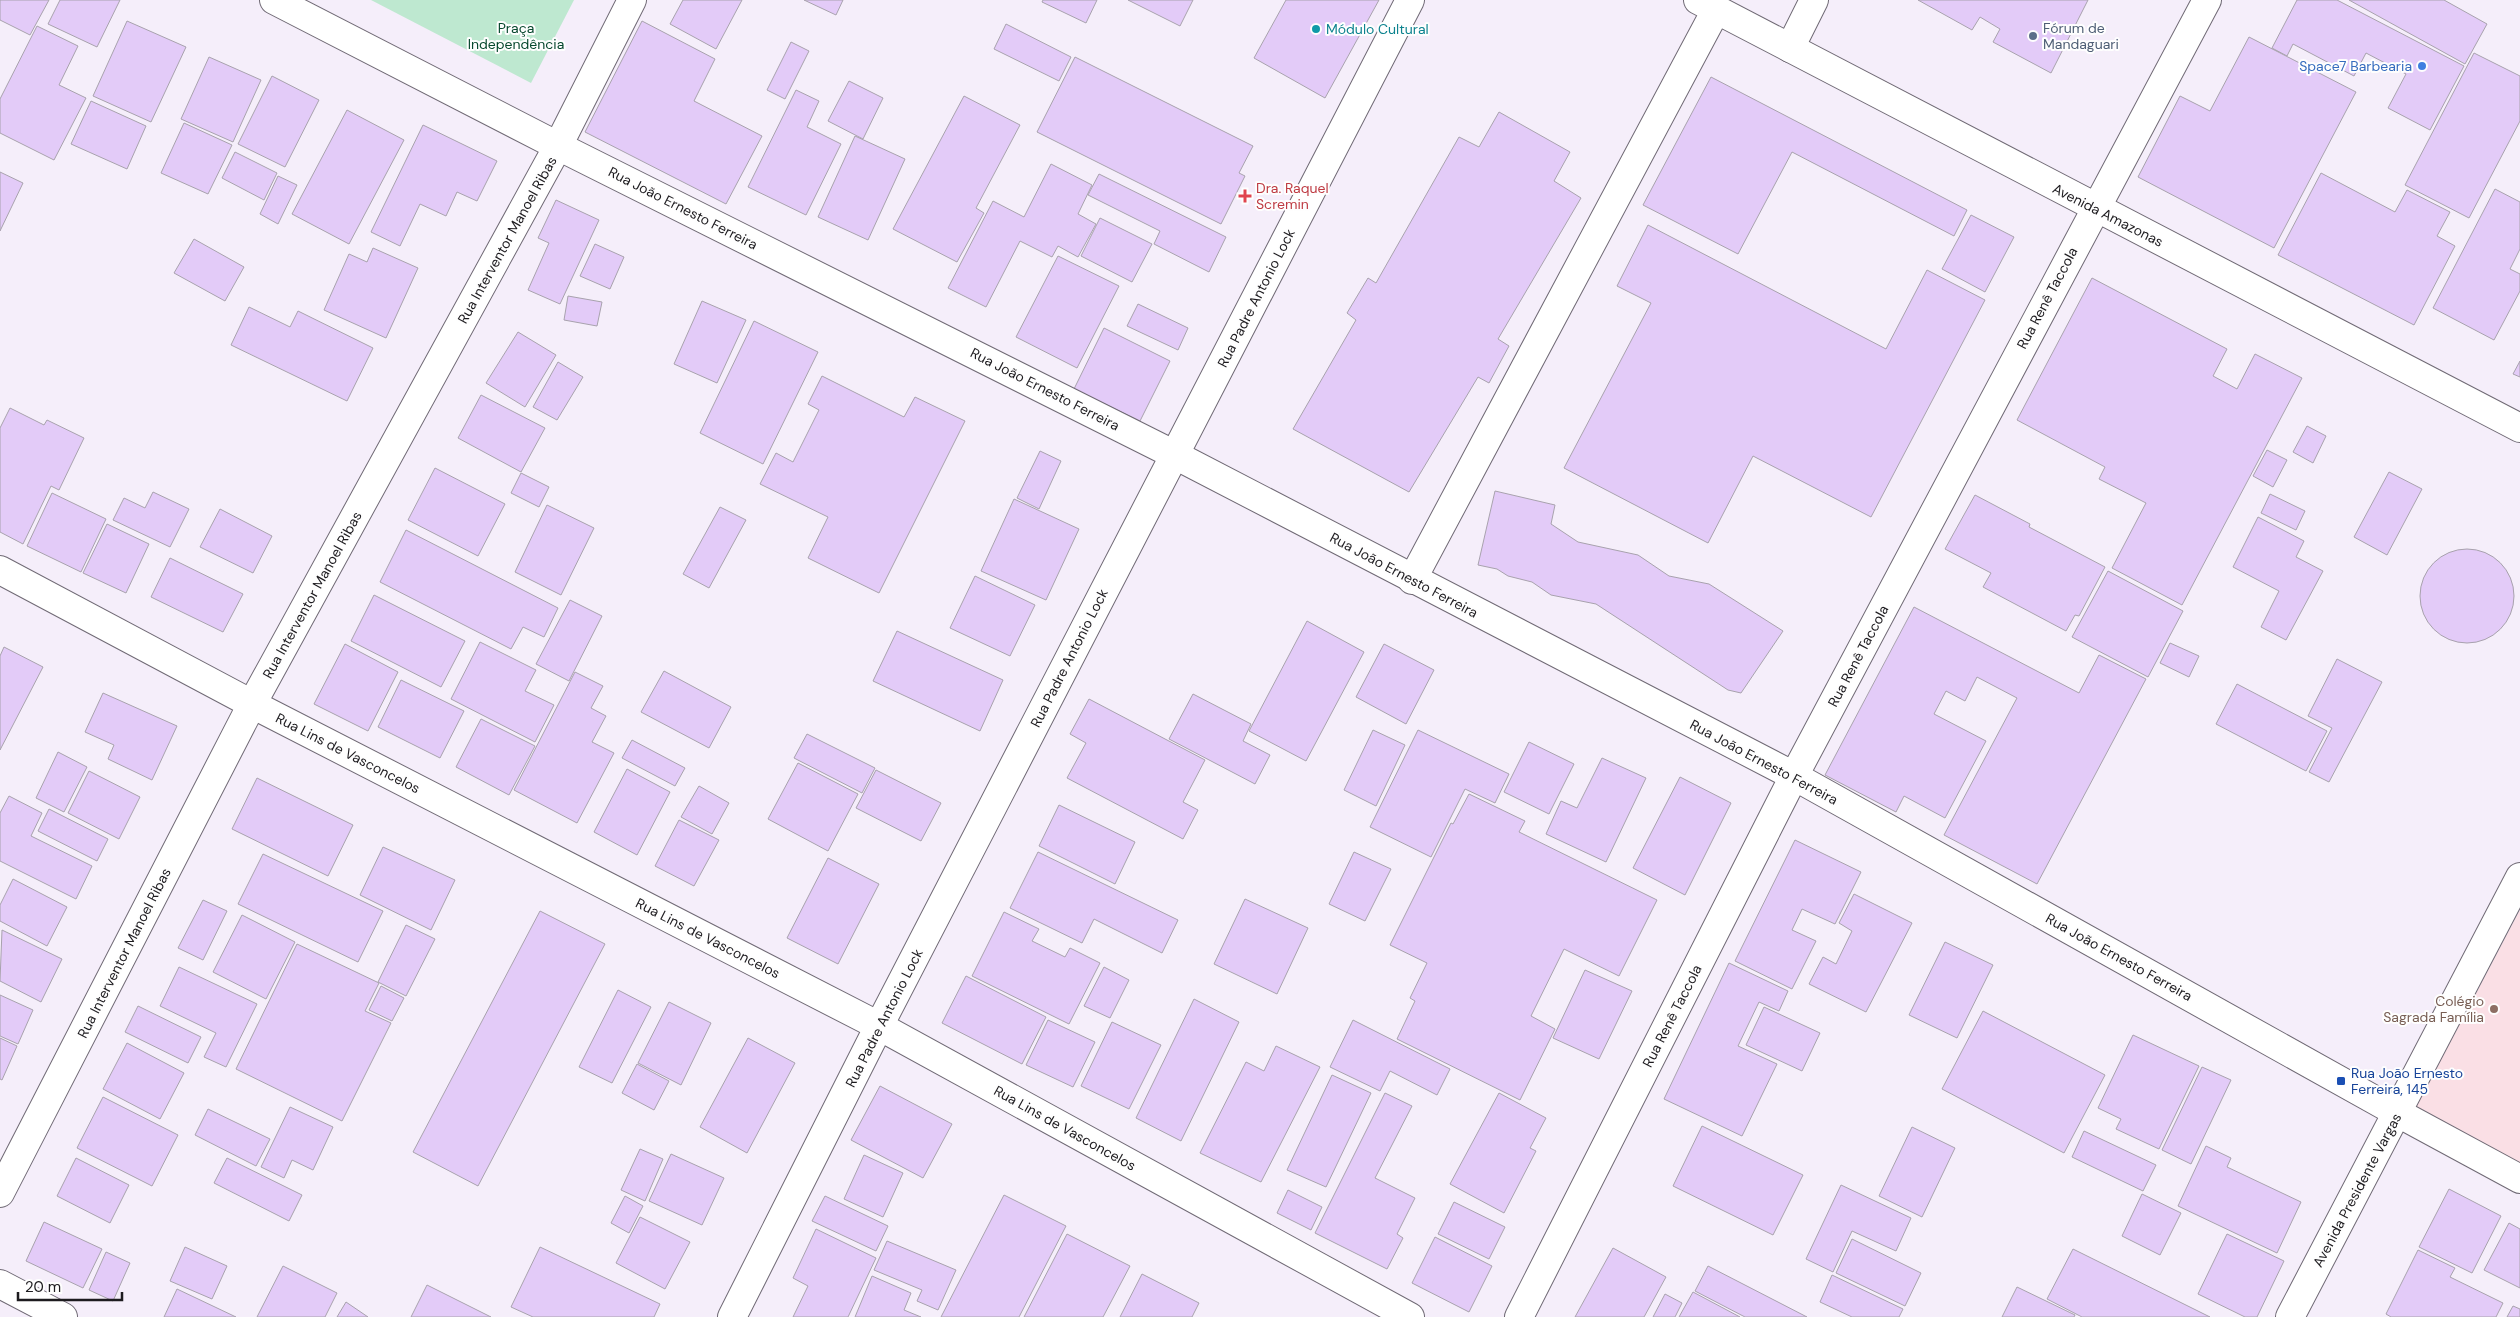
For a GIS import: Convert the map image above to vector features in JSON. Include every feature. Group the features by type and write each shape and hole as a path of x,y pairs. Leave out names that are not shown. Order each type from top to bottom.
{"street":[{"name":"Rua João Ernesto Ferreira","path":"274,0 558,146 1175,454 1412,580 1794,776 2520,1179"},
{"name":"Rua Interventor Manoel Ribas","path":"0,1193 252,704 558,146 632,0"},
{"name":"Rua Padre Antonio Lock","path":"732,1317 879,1026 1410,0"},
{"path":"1790,48 1814,0"},
{"name":"Rua Renê Taccola","path":"1519,1317 1794,776 2207,0"},
{"path":"1412,580 1707,5"},
{"name":"Avenida Amazonas","path":"1707,5 2520,428"},
{"name":"Rua Lins de Vasconcelos","path":"0,570 252,704 879,1026 1410,1317"},
{"name":"Avenida Presidente Vargas","path":"2290,1317 2520,877"},
{"path":"0,1284 62,1317"}],"shaded area":[{"name":"Colégio Sagrada Família","path":"2520,910 2520,1163 2416,1107"}],"green space":[{"name":"Praça Independência","path":"371,0 574,0 531,83"}],"building":[{"path":"0,0 49,0 30,35 0,20"},
{"path":"60,0 120,0 97,47 48,24"},
{"path":"683,0 742,0 716,49 670,24"},
{"path":"804,0 843,0 836,15"},
{"path":"1043,0 1097,0 1086,23 1042,2"},
{"path":"1128,0 1193,0 1180,26"},
{"name":"Módulo Cultural","path":"1286,0 1379,0 1325,98 1254,58"},
{"name":"Fórum de Mandaguari","path":"1918,0 2088,0 2051,73 1993,42 2000,29 1980,17 1972,30"},
{"path":"2297,0 2337,0 2464,66 2430,130 2388,108 2406,74 2366,53 2354,76 2293,44 2287,56 2272,48"},
{"path":"2349,0 2444,0 2487,24 2465,64"},
{"path":"127,21 186,47 151,122 93,96"},
{"path":"642,21 715,59 694,101 762,136 726,204 585,132"},
{"path":"1006,24 1071,57 1059,81 994,49"},
{"path":"37,26 78,46 59,85 86,98 54,160 0,133 0,99"},
{"path":"2249,37 2356,92 2274,248 2138,177 2180,96 2210,111"},
{"path":"791,42 809,51 785,99 767,90"},
{"path":"2474,53 2520,76 2520,121 2469,218 2405,185"},
{"path":"209,57 261,80 233,142 181,119"},
{"path":"1075,57 1253,146 1239,173 1245,176 1221,224 1037,132"},
{"path":"272,76 319,100 285,167 238,144"},
{"path":"1711,77 1967,210 1954,236 1792,152 1738,254 1643,205"},
{"path":"849,81 883,98 863,139 828,121"},
{"path":"796,90 819,101 807,127 841,144 806,215 748,187"},
{"path":"964,96 1020,125 976,208 984,213 957,262 893,229"},
{"path":"91,101 146,126 127,169 71,144"},
{"path":"347,110 404,140 349,244 292,214"},
{"path":"1499,112 1570,152 1554,181 1581,198 1498,339 1509,346 1489,383 1478,377 1409,492 1293,429 1356,320 1347,313 1368,278 1376,283 1459,137 1479,147"},
{"path":"184,123 232,145 208,194 161,173"},
{"path":"423,125 497,161 477,201 457,192 446,216 420,204 400,246 371,232"},
{"path":"855,136 905,159 868,240 818,217"},
{"path":"235,152 277,173 264,200 222,178"},
{"path":"1051,164 1092,185 1078,214 1096,224 1078,257 1058,246 1052,257 1020,241 986,307 948,288 993,201 1024,217"},
{"path":"0,172 23,183 0,231"},
{"path":"2321,173 2395,212 2407,190 2450,212 2437,236 2455,246 2414,325 2278,255"},
{"path":"1099,174 1226,237 1209,272 1154,244 1160,231 1088,195"},
{"path":"278,176 297,185 278,224 260,214"},
{"path":"2495,189 2520,202 2520,249 2510,269 2520,274 2520,291 2494,340 2433,308"},
{"path":"556,200 599,220 560,304 528,290 549,243 538,238"},
{"path":"1971,215 2014,237 1985,292 1942,269"},
{"path":"1100,218 1152,244 1132,282 1081,256"},
{"path":"1648,225 1886,349 1927,270 1985,300 1871,517 1753,456 1708,543 1564,468 1651,303 1617,286"},
{"path":"194,239 244,267 225,301 174,273"},
{"path":"595,244 624,257 610,289 580,276"},
{"path":"373,248 418,268 386,338 324,310 349,254 367,262"},
{"path":"1058,256 1119,286 1077,368 1016,337"},
{"path":"2092,278 2227,349 2213,376 2237,389 2255,354 2302,378 2182,605 2112,568 2146,503 2099,479 2105,467 2017,420"},
{"path":"568,296 602,302 597,326 564,320"},
{"path":"702,301 746,320 717,383 674,364"},
{"path":"1138,304 1188,328 1178,350 1127,326"},
{"path":"249,307 290,327 298,311 373,348 347,401 231,345"},
{"path":"754,321 818,352 763,464 700,433"},
{"path":"1104,328 1170,361 1140,421 1074,389"},
{"path":"518,332 556,355 525,407 486,383"},
{"path":"2520,361 2520,377 2513,374"},
{"path":"558,362 583,377 557,420 533,407"},
{"path":"822,376 904,417 915,397 965,421 879,593 808,558 828,517 760,484 776,453 793,462 819,410 808,404"},
{"path":"481,395 545,428 521,472 458,438"},
{"path":"10,408 44,425 47,420 84,438 59,490 51,486 23,544 0,532 0,428"},
{"path":"2307,426 2326,436 2313,463 2293,452"},
{"path":"2267,450 2287,460 2273,487 2253,476"},
{"path":"1040,451 1061,461 1039,509 1017,498"},
{"path":"435,468 505,504 478,556 408,520"},
{"path":"2389,472 2422,489 2387,555 2354,537"},
{"path":"521,473 549,487 539,507 511,493"},
{"path":"1495,491 1555,505 1551,524 1578,542 1638,555 1669,576 1709,584 1783,631 1741,693 1728,690 1596,604 1551,595 1532,582 1508,576 1497,569 1478,565"},
{"path":"153,492 189,509 170,547 113,520 124,498 145,508"},
{"path":"52,493 106,519 81,572 27,546"},
{"path":"2270,494 2305,511 2296,530 2261,513"},
{"path":"1975,495 2030,524 2029,527 2105,567 2079,616 2075,615 2066,631 1983,587 1991,573 1945,549"},
{"path":"1014,499 1079,529 1046,600 981,571"},
{"path":"547,505 594,528 561,595 515,572"},
{"path":"720,507 746,520 709,588 683,574"},
{"path":"220,509 272,536 253,573 200,547"},
{"path":"2258,517 2304,541 2296,557 2323,571 2286,640 2261,627 2279,591 2233,567"},
{"path":"107,524 149,544 126,593 83,573"},
{"path":"406,530 558,608 544,637 523,627 511,649 380,582"},
{"path":"2467,549 2485,552 2500,563 2511,578 2514,596 2511,614 2500,629 2485,640 2467,643 2449,640 2434,629 2423,614 2420,596 2423,578 2434,563 2449,552"},
{"path":"170,558 243,594 223,632 151,597"},
{"path":"2108,571 2183,611 2148,677 2072,637"},
{"path":"975,576 1035,605 1010,656 950,628"},
{"path":"374,595 465,641 441,687 351,641"},
{"path":"570,600 602,616 569,681 536,664"},
{"path":"1914,607 2079,693 2099,655 2146,679 2037,884 1944,835 2017,698 1977,677 1965,701 1946,691 1934,714 1986,741 1945,818 1904,796 1896,812 1825,775"},
{"path":"1307,621 1364,652 1306,761 1249,731"},
{"path":"897,631 1003,680 980,731 873,681"},
{"path":"480,642 536,670 525,691 554,705 535,742 451,699"},
{"path":"2170,643 2199,656 2189,677 2160,663"},
{"path":"345,644 398,672 368,731 314,704"},
{"path":"1384,644 1434,670 1406,724 1356,697"},
{"path":"4,647 43,667 0,750 0,656"},
{"path":"2337,659 2382,682 2329,782 2309,772 2332,728 2308,716"},
{"path":"664,671 731,707 709,748 641,712"},
{"path":"575,672 603,686 591,708 606,716 592,742 614,753 577,823 514,790"},
{"path":"401,680 464,711 440,758 378,727"},
{"path":"2237,684 2327,731 2306,771 2216,724"},
{"path":"103,693 177,726 152,780 108,759 114,745 85,732"},
{"path":"1193,694 1251,724 1243,741 1270,755 1255,784 1169,739"},
{"path":"1089,699 1205,760 1183,802 1198,810 1183,839 1067,778 1086,743 1070,734"},
{"path":"481,719 535,746 509,795 456,767"},
{"path":"1373,730 1405,745 1376,806 1344,790"},
{"path":"1418,730 1509,774 1495,803 1465,789 1431,857 1370,827"},
{"path":"807,734 875,768 862,793 794,758"},
{"path":"632,740 685,768 675,786 622,758"},
{"path":"1529,742 1574,764 1549,814 1504,792"},
{"path":"58,752 87,767 64,812 36,798"},
{"path":"1602,758 1646,778 1606,862 1546,834 1561,801 1577,808"},
{"path":"798,763 858,794 828,851 768,819"},
{"path":"627,769 670,792 637,855 594,832"},
{"path":"876,770 941,803 921,841 856,808"},
{"path":"89,771 140,797 119,839 68,813"},
{"path":"1680,777 1731,803 1685,895 1633,868"},
{"path":"257,778 353,825 328,876 232,829"},
{"path":"699,786 729,803 712,834 681,817"},
{"path":"1469,794 1525,821 1519,832 1657,900 1619,976 1564,949 1531,1016 1555,1029 1520,1100 1397,1039 1415,1001 1410,998 1427,963 1390,945 1451,823 1453,824"},
{"path":"9,796 42,813 31,836 92,866 76,899 0,861 0,813"},
{"path":"1059,805 1135,842 1115,884 1039,846"},
{"path":"49,809 108,839 97,861 38,831"},
{"path":"679,820 719,840 694,886 655,866"},
{"path":"1795,840 1861,872 1835,924 1802,909 1792,930 1816,941 1792,989 1735,961"},
{"path":"383,847 455,880 431,930 360,895"},
{"path":"1038,852 1178,920 1162,953 1094,919 1082,943 1010,908"},
{"path":"1354,852 1391,869 1365,921 1329,904"},
{"path":"263,854 383,911 358,962 238,904"},
{"path":"828,858 879,884 838,964 787,938"},
{"path":"13,879 67,907 47,946 0,921 0,905"},
{"path":"1854,894 1912,923 1866,1012 1809,984 1823,957 1836,964 1852,931 1839,923"},
{"path":"1245,899 1308,928 1277,994 1214,964"},
{"path":"203,900 227,911 203,960 178,948"},
{"path":"540,911 605,944 478,1186 413,1152"},
{"path":"1004,912 1039,929 1032,941 1065,957 1070,948 1100,963 1069,1024 972,976"},
{"path":"242,915 295,942 266,999 213,972"},
{"path":"406,925 435,939 406,996 378,982"},
{"path":"2,930 62,959 41,1002 0,981"},
{"path":"1945,942 1993,965 1957,1038 1909,1015"},
{"path":"297,944 379,983 365,1011 391,1023 342,1121 236,1069"},
{"path":"1729,963 1788,991 1779,1011 1759,1002 1738,1046 1777,1064 1742,1136 1664,1099"},
{"path":"179,967 257,1004 226,1067 204,1057 216,1033 160,1006"},
{"path":"1104,967 1129,980 1110,1018 1084,1006"},
{"path":"1585,970 1632,991 1599,1059 1553,1038"},
{"path":"966,976 1046,1017 1022,1064 942,1023"},
{"path":"381,986 404,998 392,1021 369,1010"},
{"path":"618,990 651,1007 612,1083 579,1067"},
{"path":"0,995 33,1010 18,1044 0,1036"},
{"path":"1194,999 1239,1022 1181,1141 1136,1118"},
{"path":"669,1002 711,1023 681,1085 638,1063"},
{"path":"138,1006 201,1037 188,1063 125,1032"},
{"path":"1764,1007 1820,1033 1802,1071 1746,1045"},
{"path":"1983,1011 2105,1075 2064,1153 1942,1089"},
{"path":"1048,1020 1095,1042 1073,1087 1026,1065"},
{"path":"1353,1020 1450,1069 1437,1095 1390,1071 1380,1091 1330,1067"},
{"path":"1112,1022 1161,1045 1129,1109 1081,1086"},
{"path":"2133,1035 2199,1066 2159,1149 2116,1129 2121,1119 2098,1108"},
{"path":"0,1038 17,1046 2,1080 0,1079"},
{"path":"748,1038 795,1063 747,1153 700,1127"},
{"path":"127,1043 184,1073 160,1119 103,1089"},
{"path":"1276,1046 1320,1067 1261,1182 1200,1153 1246,1062 1264,1071"},
{"path":"637,1064 669,1081 654,1110 622,1093"},
{"path":"2202,1067 2231,1080 2191,1164 2162,1150"},
{"path":"1332,1075 1371,1093 1326,1187 1287,1170"},
{"path":"880,1086 952,1124 923,1178 851,1140"},
{"path":"1385,1093 1412,1106 1375,1178 1415,1198 1397,1234 1403,1238 1387,1269 1315,1233"},
{"path":"1499,1093 1546,1118 1530,1148 1536,1151 1504,1213 1450,1184"},
{"path":"103,1097 178,1135 152,1186 77,1148"},
{"path":"290,1107 333,1127 313,1170 292,1160 284,1178 261,1167"},
{"path":"208,1109 270,1139 256,1166 195,1135"},
{"path":"1702,1126 1803,1175 1773,1235 1673,1186"},
{"path":"1912,1127 1955,1148 1922,1217 1879,1196"},
{"path":"2084,1131 2156,1165 2143,1191 2072,1157"},
{"path":"2206,1146 2231,1158 2227,1167 2301,1202 2277,1253 2178,1206"},
{"path":"640,1149 663,1159 645,1201 621,1190"},
{"path":"671,1154 724,1178 702,1225 649,1201"},
{"path":"864,1155 903,1173 883,1217 844,1199"},
{"path":"76,1158 129,1185 110,1223 57,1196"},
{"path":"227,1158 302,1195 289,1221 214,1183"},
{"path":"1841,1185 1911,1218 1896,1251 1852,1231 1833,1272 1806,1259"},
{"path":"2449,1189 2501,1216 2472,1273 2419,1247"},
{"path":"1288,1190 1322,1207 1311,1230 1277,1213"},
{"path":"2142,1194 2181,1213 2160,1255 2122,1236"},
{"path":"1004,1195 1066,1226 1019,1317 941,1317"},
{"path":"625,1196 643,1206 629,1233 611,1223"},
{"path":"825,1196 888,1226 876,1251 812,1221"},
{"path":"1454,1202 1505,1227 1489,1259 1438,1234"},
{"path":"640,1217 690,1242 665,1289 616,1263"},
{"path":"44,1222 102,1249 83,1288 26,1261"},
{"path":"2509,1223 2520,1229 2520,1288 2484,1270"},
{"path":"816,1229 876,1258 848,1317 793,1317 808,1286 793,1278"},
{"path":"1067,1234 1130,1266 1103,1317 1024,1317"},
{"path":"2227,1234 2284,1261 2257,1317 2245,1317 2198,1294"},
{"path":"1435,1237 1492,1266 1469,1312 1412,1283"},
{"path":"1852,1239 1921,1273 1905,1306 1836,1273"},
{"path":"887,1241 956,1270 938,1310 917,1301 922,1290 874,1270"},
{"path":"185,1247 227,1266 212,1299 170,1281"},
{"path":"540,1247 660,1304 654,1317 533,1317 511,1307"},
{"path":"1613,1248 1666,1277 1644,1317 1575,1317"},
{"path":"2073,1249 2210,1317 2082,1317 2047,1299"},
{"path":"2418,1250 2455,1268 2450,1277 2503,1303 2496,1317 2391,1317 2386,1314"},
{"path":"106,1252 130,1263 113,1301 89,1290"},
{"path":"283,1266 337,1293 325,1317 257,1317"},
{"path":"1708,1266 1807,1317 1745,1317 1695,1291"},
{"path":"1142,1274 1199,1303 1192,1317 1120,1317"},
{"path":"1832,1275 1903,1309 1899,1317 1852,1317 1820,1302"},
{"path":"872,1276 911,1293 904,1310 921,1317 855,1317"},
{"path":"427,1285 491,1317 411,1317"},
{"path":"2017,1287 2075,1315 2074,1317 2002,1317"},
{"path":"177,1289 236,1317 164,1317"},
{"path":"1693,1292 1740,1317 1679,1317"},
{"path":"1665,1294 1682,1303 1675,1317 1653,1317"},
{"path":"346,1302 368,1317 337,1317"},
{"path":"2513,1306 2520,1309 2520,1317 2507,1317"}],"place":[{"name":"Módulo Cultural","path":"1316,29"},
{"name":"Fórum de Mandaguari","path":"2033,36"},
{"name":"Space7 Barbearia","path":"2422,66"},
{"name":"Dra. Raquel Scremin","path":"1245,196"},
{"name":"Colégio Sagrada Família","path":"2494,1009"},
{"name":"Rua João Ernesto Ferreira, 145","path":"2341,1081"}]}
